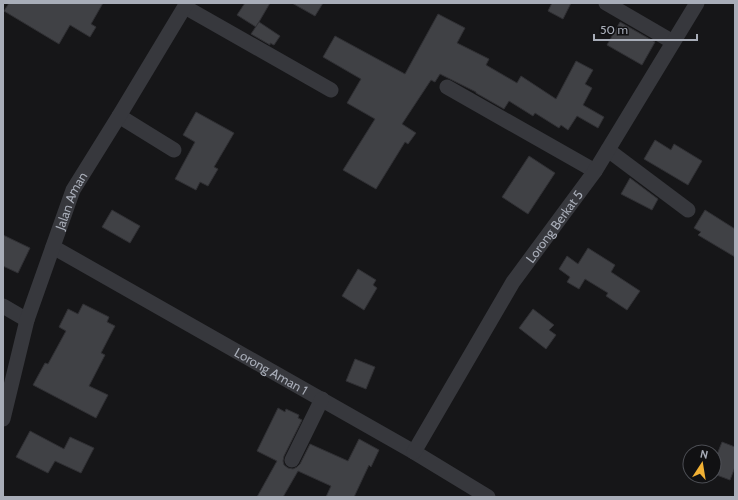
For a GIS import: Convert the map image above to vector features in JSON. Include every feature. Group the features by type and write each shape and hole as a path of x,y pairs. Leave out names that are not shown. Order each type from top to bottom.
{"street":[{"path":"606,3 673,42"},
{"name":"Lorong Berkat 5","path":"414,452 513,282 595,171 697,3"},
{"path":"186,5 331,90"},
{"name":"Jalan Aman","path":"3,419 27,320 73,190 186,5"},
{"path":"447,87 595,171"},
{"path":"119,116 174,150"},
{"path":"608,150 688,210"},
{"name":"Lorong Aman 1","path":"53,247 322,399 488,497"},
{"path":"3,306 27,320"},
{"path":"292,460 322,399"}],"building":[{"path":"9,3 103,3 91,24 96,27 90,37 70,25 59,44 4,11"},
{"path":"245,3 270,3 256,27 237,15"},
{"path":"292,3 323,3 315,16"},
{"path":"552,3 571,3 563,19 548,11"},
{"path":"438,14 465,28 457,43 489,59 486,65 517,83 521,76 556,99 576,61 593,70 585,84 592,88 583,105 604,117 598,128 577,116 568,130 561,125 559,128 535,113 533,116 509,101 504,109 476,92 440,74 435,82 431,80 402,124 416,133 408,144 405,142 376,189 343,170 375,119 347,103 361,79 323,57 335,36 405,74"},
{"path":"259,22 280,36 274,45 270,43 270,45 251,34"},
{"path":"620,22 655,42 642,65 607,45"},
{"path":"196,112 234,133 214,167 218,169 208,186 200,182 196,190 175,179 195,142 183,135"},
{"path":"655,140 671,150 674,144 702,161 688,185 644,159"},
{"path":"529,156 555,173 528,214 502,197"},
{"path":"630,178 658,199 652,210 621,194"},
{"path":"112,210 140,226 130,243 102,227"},
{"path":"705,210 735,229 735,257 698,235 701,232 694,228"},
{"path":"3,235 30,248 18,273 3,266"},
{"path":"588,248 615,265 611,272 640,291 627,310 606,296 608,293 585,279 579,289 567,282 570,277 559,269 567,256 578,264"},
{"path":"358,269 376,280 373,285 377,288 364,310 342,296"},
{"path":"83,304 109,317 107,322 115,326 101,353 105,355 89,386 108,395 96,418 33,385 45,363 48,364 66,331 59,327 68,309 78,314"},
{"path":"533,309 554,325 549,330 556,335 546,349 519,328"},
{"path":"355,359 375,367 366,389 346,381"},
{"path":"278,408 285,412 286,409 299,415 298,418 302,420 284,456 284,465 288,468 293,469 300,464 310,444 348,461 359,439 379,450 371,467 369,465 354,497 326,497 331,486 298,471 283,497 257,497 277,461 257,451"},
{"path":"30,431 64,449 70,437 94,448 81,473 55,461 48,473 16,457"},
{"path":"722,442 735,447 735,467 730,480 722,477"}]}
